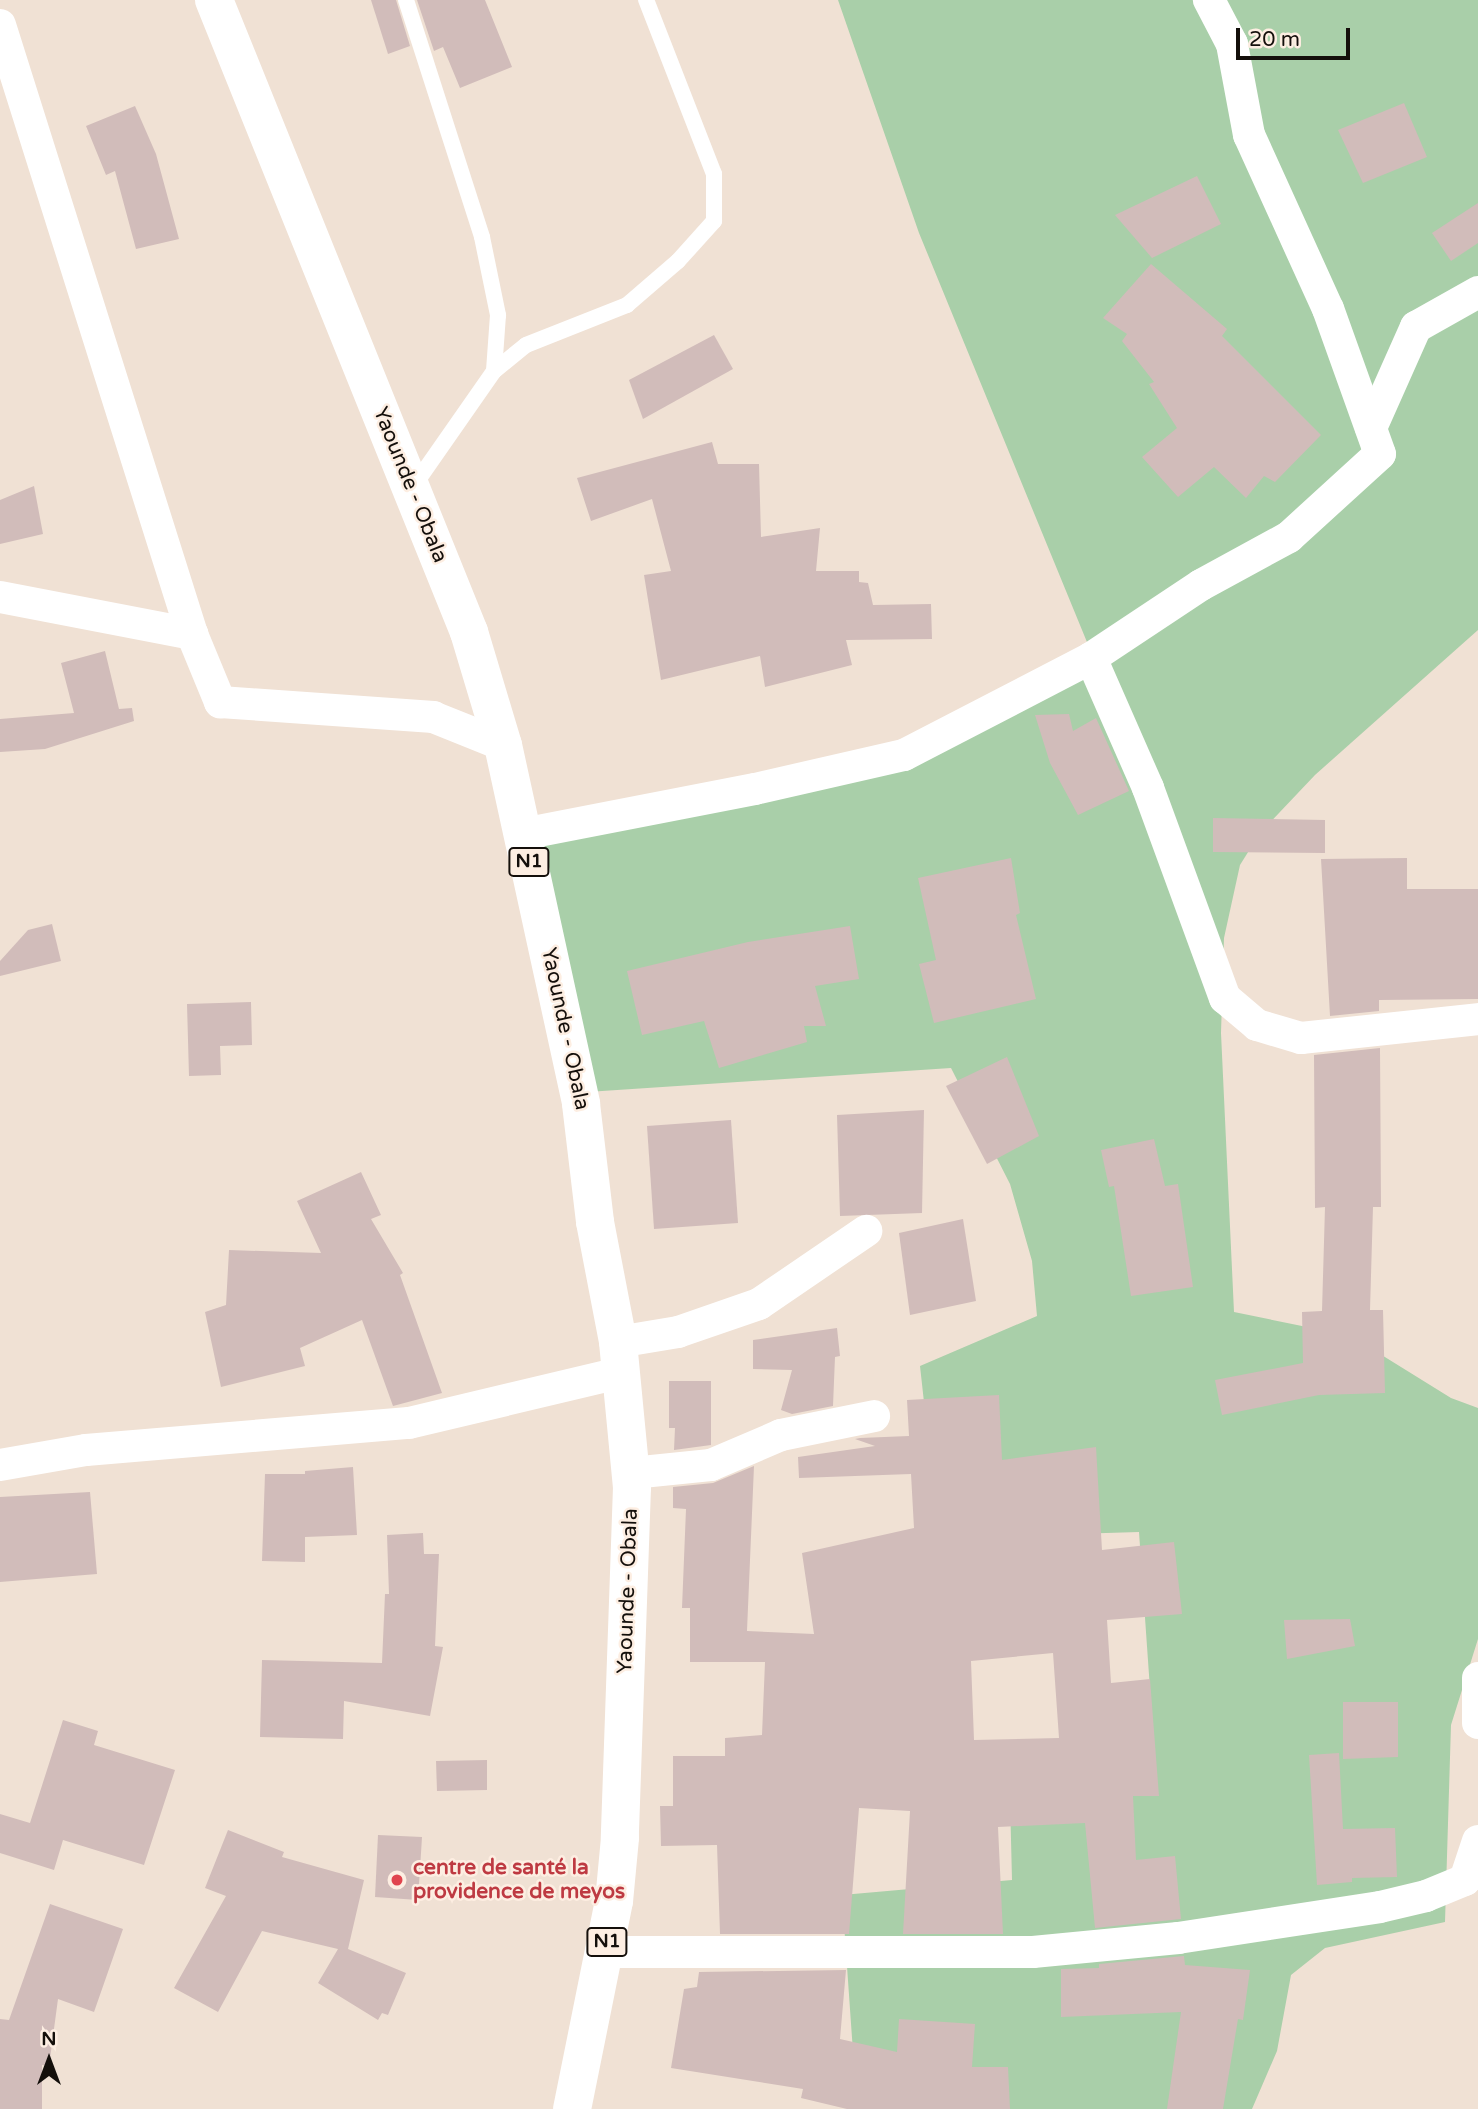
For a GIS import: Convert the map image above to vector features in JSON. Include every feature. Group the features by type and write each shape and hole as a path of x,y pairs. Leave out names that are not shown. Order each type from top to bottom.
{"highway":[{"name":"Yaounde - Obala","path":"214,0 469,632 503,745 581,1104 595,1222 619,1358 632,1473 620,1838 614,1901 605,1952 572,2109"}],"street":[{"path":"523,834 755,789 904,755 1091,658 1201,585 1289,537 1380,454 1328,309 1249,135 1232,44 1209,0"},
{"path":"0,25 192,634 219,702 433,717 503,745"},
{"path":"1371,428 1416,327 1478,292"},
{"path":"0,597 192,634"},
{"path":"1091,658 1148,788 1225,998 1256,1025 1301,1038 1478,1018"},
{"path":"0,1465 86,1450 409,1423 619,1358 678,1332 759,1304 866,1231"},
{"path":"632,1473 711,1465 781,1435 874,1416"},
{"path":"1478,1678 1478,1723"},
{"path":"605,1952 1033,1952 1178,1938 1380,1908 1426,1896 1465,1881 1478,1849 1478,1841"}],"lane":[{"path":"406,0 482,237 498,315 494,371"},
{"path":"412,489 494,371 526,345 627,305 678,261 714,221 714,174 646,0"}],"green space":[{"path":"838,0 1478,0 1478,630 1315,775 1260,833 1240,865 1224,938 1221,1033 1234,1312 1351,1336 1451,1398 1478,1408 1478,1639 1451,1725 1445,1922 1325,1948 1291,1975 1277,2051 1252,2109 857,2109 842,1895 1012,1880 1010,1799 1156,1775 1139,1532 939,1538 920,1366 1037,1316 1032,1261 1010,1184 951,1068 572,1093 528,848 904,755 1089,647 919,233"}],"building":[{"path":"371,0 396,0 410,46 388,54"},
{"path":"417,0 485,0 512,67 460,88 443,47 434,51"},
{"path":"1404,103 1427,157 1363,183 1338,130"},
{"path":"135,106 156,154 179,239 136,249 115,171 106,175 86,126"},
{"path":"1197,176 1221,224 1152,258 1115,215"},
{"path":"1478,203 1478,243 1451,261 1432,233"},
{"path":"1151,264 1227,329 1222,336 1321,435 1275,482 1264,476 1246,498 1214,467 1178,497 1142,457 1177,428 1149,384 1154,382 1122,341 1127,334 1103,318"},
{"path":"714,335 733,369 643,419 629,380"},
{"path":"712,442 718,464 759,464 761,537 820,528 816,571 859,571 859,582 868,583 873,605 931,604 932,639 846,640 852,665 765,687 760,656 661,680 644,575 671,571 652,499 591,521 577,478"},
{"path":"34,486 43,534 0,544 0,500"},
{"path":"105,651 119,709 132,708 134,721 45,749 0,752 0,719 74,713 61,663"},
{"path":"1069,714 1073,731 1096,718 1129,791 1078,815 1050,763 1035,715"},
{"path":"1213,818 1325,820 1325,853 1213,852"},
{"path":"1011,858 1020,913 1016,915 1036,999 934,1023 919,964 936,960 918,878"},
{"path":"1407,858 1407,889 1478,889 1478,999 1379,1000 1379,1011 1330,1016 1321,859"},
{"path":"52,924 61,961 0,976 0,961 28,930"},
{"path":"850,926 859,979 815,986 826,1026 804,1026 807,1042 719,1068 704,1021 642,1035 627,971 748,942"},
{"path":"251,1002 252,1045 220,1046 221,1075 189,1076 187,1004"},
{"path":"1380,1048 1381,1207 1373,1207 1370,1310 1383,1310 1385,1393 1319,1395 1222,1415 1215,1380 1303,1363 1302,1312 1322,1311 1325,1207 1315,1208 1314,1055"},
{"path":"1007,1057 1039,1136 987,1164 946,1086"},
{"path":"924,1110 922,1213 840,1216 837,1115"},
{"path":"731,1120 738,1223 654,1229 647,1126"},
{"path":"1154,1139 1165,1186 1178,1184 1193,1287 1131,1296 1114,1186 1109,1187 1101,1150"},
{"path":"361,1172 381,1215 371,1219 403,1273 400,1275 442,1393 393,1406 362,1320 300,1348 305,1366 221,1387 205,1312 226,1305 229,1250 321,1253 297,1201"},
{"path":"963,1219 976,1301 910,1315 899,1233"},
{"path":"837,1328 840,1356 835,1357 833,1406 792,1414 781,1410 792,1370 753,1369 753,1340"},
{"path":"669,1381 711,1381 711,1445 674,1450 675,1428 669,1428"},
{"path":"999,1395 1002,1460 1096,1447 1102,1550 1174,1542 1182,1614 1107,1620 1111,1683 1150,1679 1159,1796 1133,1796 1136,1860 1175,1856 1181,1919 1095,1928 1085,1823 998,1827 1003,1934 903,1934 910,1811 859,1808 849,1934 720,1934 717,1845 661,1846 660,1806 673,1806 673,1756 725,1756 725,1738 762,1735 765,1662 690,1662 690,1608 682,1608 686,1509 673,1508 673,1487 713,1483 754,1466 747,1631 814,1634 802,1553 914,1528 911,1474 799,1478 798,1457 875,1446 855,1439 860,1438 909,1436 907,1400","holes":["1053,1653 1059,1738 974,1740 971,1661"]},
{"path":"353,1467 357,1535 305,1537 305,1562 262,1561 265,1474 305,1474 305,1471"},
{"path":"90,1492 97,1574 0,1582 0,1497"},
{"path":"423,1533 424,1554 439,1554 435,1646 443,1647 430,1716 344,1701 343,1739 260,1737 262,1660 382,1663 385,1594 389,1594 387,1535"},
{"path":"1350,1619 1355,1646 1287,1659 1284,1620"},
{"path":"1343,1702 1398,1702 1398,1757 1343,1759"},
{"path":"63,1720 98,1731 94,1745 175,1770 144,1865 63,1840 54,1870 0,1853 0,1814 30,1823"},
{"path":"1339,1753 1343,1829 1395,1828 1397,1877 1352,1878 1352,1882 1317,1885 1309,1755"},
{"path":"487,1760 487,1790 437,1791 436,1761"},
{"path":"228,1830 284,1852 282,1857 364,1880 348,1949 406,1973 388,2015 382,2013 378,2020 318,1983 338,1949 262,1931 218,2012 174,1988 226,1896 205,1888"},
{"path":"378,1835 422,1837 418,1900 375,1897"},
{"path":"50,1904 123,1929 94,2012 58,1999 49,2066 42,2065 42,2109 0,2109 0,2019 9,2020"},
{"path":"1184,1956 1185,1965 1250,1970 1243,2020 1238,2019 1223,2109 1167,2109 1181,2012 1061,2017 1061,1969 1099,1968 1099,1964"},
{"path":"846,1970 840,2039 897,2052 899,2019 975,2024 972,2067 1008,2067 1010,2109 847,2109 801,2098 803,2089 671,2068 684,1989 697,1987 699,1972"}],"place":[{"name":"centre de santé la providence de meyos","path":"397,1880"}]}
